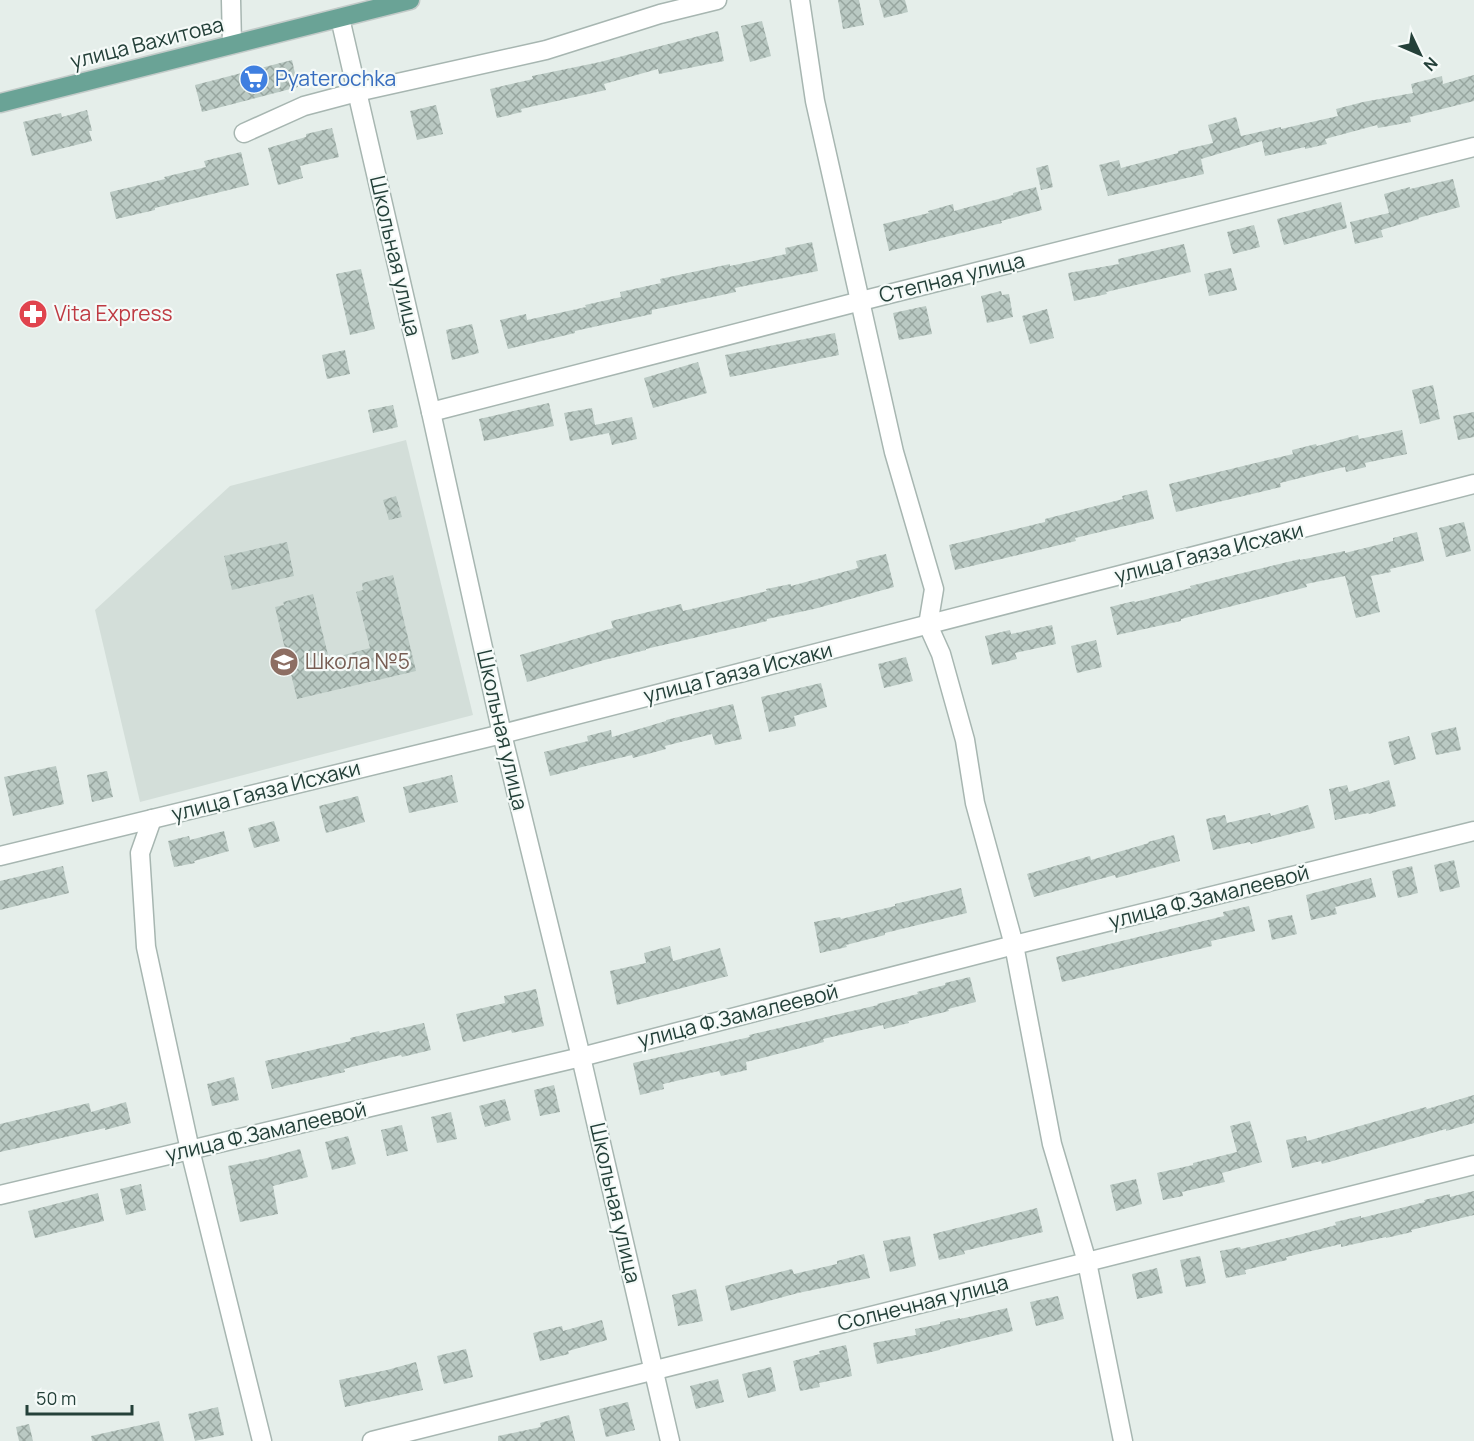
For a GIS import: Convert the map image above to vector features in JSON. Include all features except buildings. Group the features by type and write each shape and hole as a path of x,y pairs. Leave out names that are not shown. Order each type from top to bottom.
{"main road":[{"name":"улица Вахитова","path":"0,103 410,0"}],"street":[{"path":"231,0 232,44"},
{"path":"244,133 304,106 546,50 660,14 717,0"},
{"path":"800,0 815,101 894,452 934,588 928,625 941,654 965,740 975,803 1014,945 1052,1144 1087,1262 1123,1441"},
{"name":"Школьная улица","path":"340,18 431,412 502,734 581,1056 669,1441"},
{"name":"Степная улица","path":"431,412 1474,147"},
{"name":"улица Гаяза Исхаки","path":"0,856 502,734 1474,484"},
{"path":"152,819 140,853 146,947 190,1150 262,1441"},
{"name":"улица Ф.Замалеевой","path":"0,1195 581,1056 1014,945 1474,831"},
{"name":"Солнечная улица","path":"372,1441 1474,1166"}],"shaded area":[{"name":"Школа №5","path":"406,440 473,715 140,802 95,610 230,486"}],"place":[{"name":"Pyaterochka","path":"254,79"},
{"name":"Vita Express","path":"33,314"},
{"name":"Школа №5","path":"284,662"}]}
